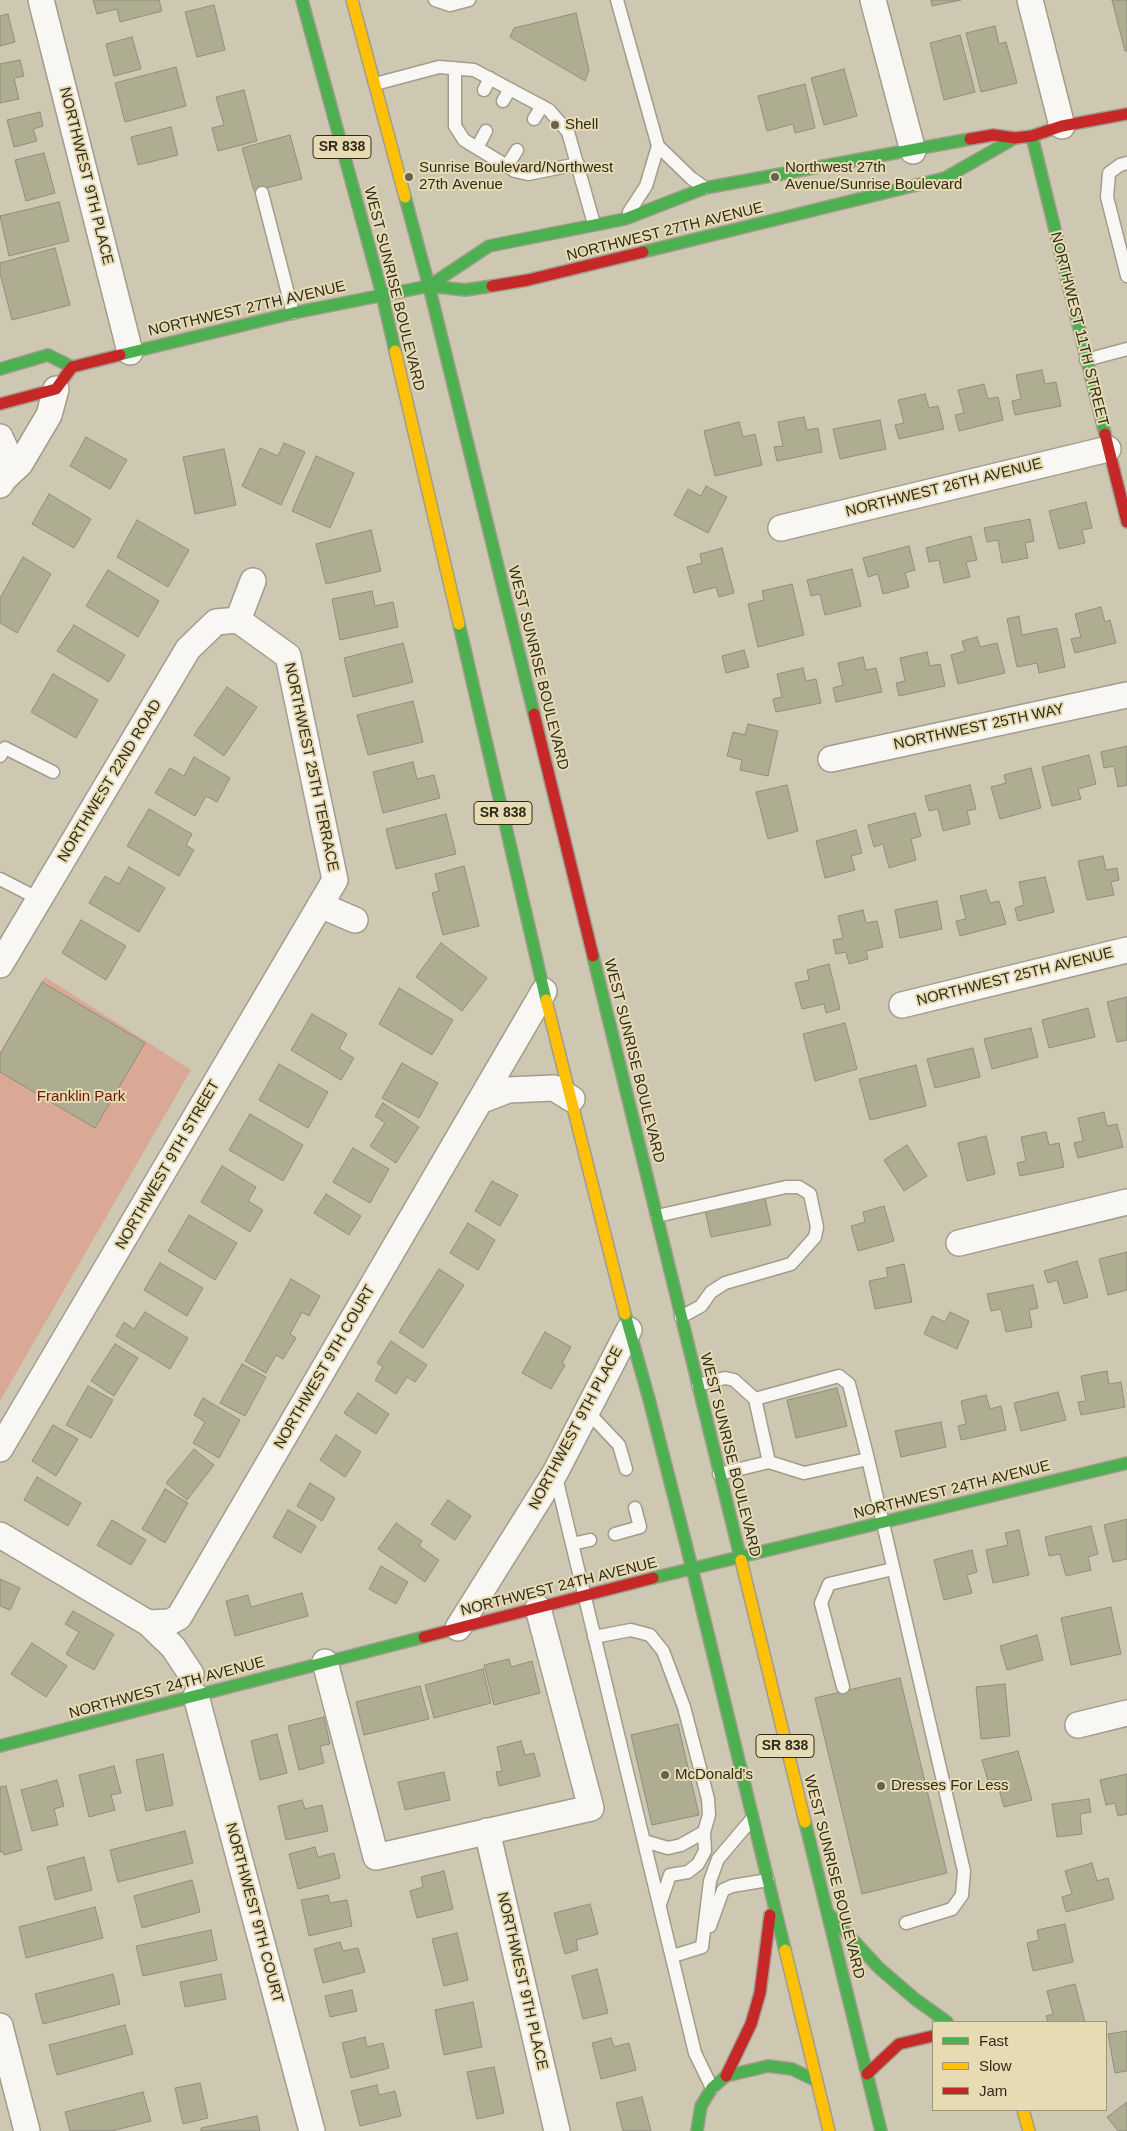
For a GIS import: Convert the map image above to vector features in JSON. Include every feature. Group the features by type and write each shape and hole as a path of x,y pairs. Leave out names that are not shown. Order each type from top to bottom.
{"main road":[{"name":"WEST SUNRISE BOULEVARD","path":"302,0 382,294 544,991 629,1330 649,1398 692,1568 829,2131"},
{"name":"WEST SUNRISE BOULEVARD","path":"352,0 429,286 881,2131"},
{"name":"NORTHWEST 27TH AVENUE","path":"429,286 489,246 625,219 705,188 993,135 1015,138 1032,136 1062,126 1127,114"},
{"name":"NORTHWEST 11TH STREET","path":"1032,136 1127,522"},
{"name":"NORTHWEST 27TH AVENUE","path":"72,367 293,313 382,294 429,286 465,290 528,280 869,198 945,178 1015,138"},
{"path":"0,369 48,355 72,367 56,389 0,404"},
{"name":"NORTHWEST 24TH AVENUE","path":"0,1746 193,1685 325,1662 739,1556 1127,1463"},
{"path":"697,2131 701,2106 712,2088 726,2076 751,2024 760,1993 772,1896"},
{"path":"827,1912 879,1968 914,1999 946,2021"},
{"path":"866,2074 899,2044 932,2036"},
{"path":"726,2076 768,2066 792,2069 817,2081"},
{"path":"1023,2111 1029,2131"}],"street":[{"name":"NORTHWEST 9TH PLACE","path":"40,0 130,352"},
{"path":"873,0 913,151"},
{"path":"1030,0 1062,126"},
{"path":"2,482 20,464 49,415 56,389"},
{"path":"0,438 5,448 6,462 2,482"},
{"name":"NORTHWEST 26TH AVENUE","path":"781,528 1108,449"},
{"path":"238,620 253,581"},
{"name":"NORTHWEST 25TH TERRACE","path":"238,620 288,656 335,880"},
{"name":"NORTHWEST 22ND ROAD","path":"0,965 188,649 216,622 238,620"},
{"name":"NORTHWEST 25TH WAY","path":"831,759 1127,695"},
{"name":"NORTHWEST 9TH STREET","path":"0,1449 335,880"},
{"path":"320,905 356,920"},
{"name":"NORTHWEST 25TH AVENUE","path":"902,1005 1127,950"},
{"name":"NORTHWEST 9TH COURT","path":"312,2131 193,1685 173,1647 163,1619 480,1101 544,991"},
{"path":"480,1101 508,1090 554,1088 572,1099"},
{"path":"959,1243 1127,1202"},
{"name":"NORTHWEST 9TH PLACE","path":"458,1628 555,1473 629,1330"},
{"path":"0,1535 163,1619 185,1650 193,1685"},
{"path":"325,1662 376,1857 591,1808 538,1608"},
{"path":"1078,1725 1127,1713"},
{"name":"NORTHWEST 9TH PLACE","path":"487,1832 557,2131"},
{"path":"0,2026 27,2131"}],"lane":[{"path":"435,0 450,5 469,0"},
{"path":"617,0 658,146 691,178 705,188"},
{"path":"375,84 439,67 474,70 550,110 555,126 568,132 594,224"},
{"path":"455,68 455,126 464,140 515,171 528,174 578,164"},
{"path":"484,90 490,78"},
{"path":"503,102 510,89"},
{"path":"534,119 542,106"},
{"path":"459,132 466,120"},
{"path":"477,148 486,131"},
{"path":"625,219 646,186 658,146"},
{"path":"507,166 517,150"},
{"path":"528,174 536,160"},
{"path":"1127,163 1109,173 1107,197 1121,223 1127,276"},
{"path":"262,193 293,313"},
{"path":"1086,360 1127,348"},
{"path":"0,756 5,748 53,772"},
{"path":"0,879 39,899"},
{"path":"657,1216 786,1187 799,1187 810,1194 817,1226 815,1237 791,1264 725,1283 710,1292 701,1306 681,1317"},
{"path":"755,1398 839,1376 849,1384 964,1871 962,1895 952,1909 906,1923"},
{"path":"698,1385 725,1378 734,1380 755,1398 769,1462"},
{"path":"586,1410 620,1445 626,1469"},
{"path":"719,1474 769,1462 804,1473 868,1459"},
{"path":"555,1473 583,1596 673,1956 695,2053 712,2088"},
{"path":"615,1534 640,1527 635,1508"},
{"path":"572,1544 590,1540"},
{"path":"843,1687 820,1603 829,1584 894,1569"},
{"path":"594,1637 631,1630 650,1635 663,1651 684,1706 708,1799 709,1816 704,1832 705,1851 698,1864 688,1872 670,1875 650,1863"},
{"path":"702,1947 710,1881 718,1859 753,1818"},
{"path":"644,1841 668,1848 681,1845 704,1832"},
{"path":"660,1904 670,1875"},
{"path":"702,1947 723,1890 732,1886 768,1880"},
{"path":"673,1956 702,1947"}],"green space":[{"name":"Franklin Park","path":"45,977 191,1070 0,1401 0,1052"}],"building":[{"path":"93,0 159,0 162,11 120,22 117,9 97,14"},
{"path":"931,0 961,0 932,6"},
{"path":"1112,0 1127,0 1127,51 1125,51"},
{"path":"214,5 225,50 197,57 185,12"},
{"path":"576,13 589,70 585,81 510,37 514,28"},
{"path":"8,14 15,42 0,46 0,16"},
{"path":"995,26 999,44 1006,42 1017,83 981,92 966,33"},
{"path":"960,35 975,92 944,100 930,43"},
{"path":"132,37 141,69 114,76 106,44"},
{"path":"20,60 24,76 14,78 19,99 0,103 0,64"},
{"path":"176,67 186,106 125,122 115,83"},
{"path":"844,69 857,116 824,125 811,78"},
{"path":"805,84 815,128 795,133 793,124 767,131 758,96"},
{"path":"244,90 257,141 218,151 212,128 224,125 216,97"},
{"path":"40,112 43,126 33,129 37,141 14,147 7,120"},
{"path":"171,127 178,155 138,165 131,137"},
{"path":"290,135 302,179 254,191 242,148"},
{"path":"44,153 55,193 26,201 15,160"},
{"path":"59,202 69,241 9,256 0,216"},
{"path":"55,248 70,305 12,320 0,273 0,263"},
{"path":"1042,370 1045,384 1056,382 1061,406 1015,415 1012,401 1021,399 1016,375"},
{"path":"984,384 988,399 998,397 1003,420 959,431 955,415 964,413 958,390"},
{"path":"925,394 929,408 938,406 944,429 899,439 895,425 904,423 898,400"},
{"path":"804,417 807,430 818,428 822,452 777,461 774,447 783,446 778,422"},
{"path":"880,420 886,449 840,459 833,429"},
{"path":"739,422 743,437 755,434 762,465 715,476 704,431"},
{"path":"86,437 127,460 110,489 70,466"},
{"path":"284,443 305,452 281,505 242,486 260,448 278,456"},
{"path":"224,449 236,505 195,514 183,457"},
{"path":"316,456 354,473 330,528 292,511"},
{"path":"706,486 727,497 708,533 674,515 688,489 701,496"},
{"path":"49,494 91,519 74,548 32,524"},
{"path":"1086,502 1092,528 1082,530 1085,543 1059,549 1049,511"},
{"path":"1030,519 1034,541 1025,543 1028,558 1002,563 998,540 987,542 984,528"},
{"path":"137,520 189,550 168,587 117,557"},
{"path":"371,530 381,571 326,584 316,544"},
{"path":"971,536 977,560 966,562 970,577 944,583 939,560 929,562 926,548"},
{"path":"909,546 915,570 905,573 909,587 883,594 878,574 868,577 863,558"},
{"path":"722,548 734,593 719,597 716,587 694,593 687,567 702,563 700,554"},
{"path":"23,557 51,574 17,633 0,623 0,598"},
{"path":"852,569 861,606 825,615 820,594 811,596 807,580"},
{"path":"108,570 159,601 138,637 86,606"},
{"path":"792,584 804,635 758,647 748,604 764,600 762,591"},
{"path":"372,591 375,606 393,602 398,627 340,640 332,599"},
{"path":"1101,607 1105,622 1110,620 1116,643 1075,653 1071,639 1081,637 1075,614"},
{"path":"1019,616 1022,635 1057,628 1065,667 1039,673 1037,663 1017,667 1007,619"},
{"path":"74,625 125,655 109,682 57,651"},
{"path":"977,637 980,647 997,643 1005,673 958,684 951,655 965,651 962,641"},
{"path":"403,643 413,682 353,697 344,658"},
{"path":"744,650 749,667 726,673 722,656"},
{"path":"927,652 930,666 940,664 945,686 899,696 896,683 905,681 900,658"},
{"path":"863,657 866,670 876,668 882,692 836,702 833,688 843,685 838,663"},
{"path":"803,668 806,681 816,679 821,703 776,712 773,699 782,697 777,674"},
{"path":"53,674 98,700 76,738 31,712"},
{"path":"227,687 257,707 224,756 194,735"},
{"path":"413,701 423,742 368,755 357,715"},
{"path":"748,724 778,731 768,776 740,770 742,760 727,756 733,732 745,735"},
{"path":"1127,746 1127,785 1118,787 1114,766 1104,768 1101,752"},
{"path":"1089,755 1096,784 1078,789 1081,799 1052,806 1042,767"},
{"path":"194,757 230,778 217,802 206,796 195,816 155,793 170,768 184,776"},
{"path":"413,762 417,779 434,775 440,798 383,813 373,772"},
{"path":"1031,768 1041,808 1000,819 991,787 1006,783 1004,775"},
{"path":"787,785 798,831 768,839 756,792"},
{"path":"970,785 976,809 967,811 970,824 943,831 938,809 929,811 925,796"},
{"path":"149,809 192,834 186,845 194,850 179,876 127,846"},
{"path":"915,813 921,836 911,839 916,860 889,868 883,844 874,847 868,825"},
{"path":"446,814 456,854 396,869 386,829"},
{"path":"856,830 862,853 851,856 855,870 825,878 816,841"},
{"path":"1103,856 1106,870 1117,868 1119,880 1111,882 1114,895 1087,900 1078,861"},
{"path":"464,866 479,926 443,935 432,893 439,891 435,874"},
{"path":"129,867 165,888 139,932 89,903 105,876 119,884"},
{"path":"1045,877 1054,912 1018,921 1015,908 1024,905 1019,882"},
{"path":"986,890 990,903 999,901 1006,924 960,936 956,921 966,919 960,896"},
{"path":"937,901 942,929 900,938 895,910"},
{"path":"863,910 866,923 877,921 883,947 866,951 868,959 849,964 846,952 836,954 833,940 843,938 838,916"},
{"path":"81,920 126,946 106,980 62,953"},
{"path":"441,943 487,978 462,1011 416,977"},
{"path":"829,964 840,1009 826,1013 824,1004 802,1009 795,983 809,980 807,970"},
{"path":"42,982 145,1043 95,1128 0,1072 0,1054"},
{"path":"399,988 453,1020 432,1055 379,1024"},
{"path":"1127,997 1127,1040 1117,1042 1107,1002"},
{"path":"1088,1008 1095,1037 1049,1048 1042,1020"},
{"path":"312,1014 347,1034 339,1049 354,1058 341,1080 291,1050"},
{"path":"845,1023 857,1069 815,1081 803,1034"},
{"path":"1031,1028 1038,1057 992,1069 984,1039"},
{"path":"973,1048 980,1077 935,1088 927,1059"},
{"path":"402,1063 438,1083 419,1118 382,1098"},
{"path":"279,1064 328,1092 308,1128 259,1100"},
{"path":"916,1065 926,1106 870,1120 859,1079"},
{"path":"383,1103 419,1127 396,1163 370,1146 385,1123 375,1116"},
{"path":"1104,1112 1107,1126 1117,1124 1123,1147 1078,1158 1074,1143 1083,1141 1078,1118"},
{"path":"250,1114 303,1145 283,1181 229,1150"},
{"path":"1046,1132 1049,1145 1059,1143 1064,1167 1020,1176 1017,1163 1026,1161 1021,1137"},
{"path":"986,1136 995,1174 967,1181 958,1143"},
{"path":"907,1145 927,1176 904,1191 884,1160"},
{"path":"353,1148 389,1169 370,1203 333,1182"},
{"path":"222,1166 256,1187 248,1201 263,1210 250,1232 201,1202"},
{"path":"492,1181 518,1195 500,1226 475,1211"},
{"path":"326,1194 361,1216 349,1235 314,1213"},
{"path":"765,1198 771,1225 711,1237 705,1210"},
{"path":"884,1206 894,1241 858,1251 851,1226 865,1222 863,1212"},
{"path":"189,1215 237,1243 215,1280 168,1251"},
{"path":"468,1223 495,1240 478,1270 450,1253"},
{"path":"1127,1252 1127,1290 1108,1295 1099,1259"},
{"path":"1077,1261 1088,1297 1064,1304 1057,1280 1048,1283 1044,1271"},
{"path":"160,1263 203,1288 187,1316 144,1290"},
{"path":"904,1264 912,1302 875,1309 869,1281 888,1277 886,1268"},
{"path":"439,1269 464,1285 423,1348 399,1332"},
{"path":"291,1279 320,1296 309,1316 302,1312 290,1334 296,1338 283,1359 276,1355 266,1373 245,1361"},
{"path":"1033,1285 1038,1308 1029,1310 1032,1327 1006,1332 1001,1309 991,1311 987,1294"},
{"path":"145,1312 188,1338 170,1369 116,1336 124,1322 134,1329"},
{"path":"950,1312 969,1321 957,1349 924,1334 932,1316 945,1322"},
{"path":"545,1332 571,1347 562,1363 565,1365 551,1389 522,1373"},
{"path":"391,1341 427,1365 415,1382 407,1377 396,1394 375,1380 383,1367 377,1363"},
{"path":"115,1344 138,1358 114,1396 91,1381"},
{"path":"242,1364 266,1377 245,1416 220,1403"},
{"path":"1107,1371 1109,1384 1121,1382 1125,1407 1081,1415 1078,1402 1086,1401 1081,1376"},
{"path":"88,1386 113,1400 91,1438 66,1425"},
{"path":"837,1388 847,1426 796,1438 787,1400"},
{"path":"1058,1392 1066,1420 1021,1431 1014,1403"},
{"path":"358,1393 389,1414 376,1434 344,1413"},
{"path":"986,1395 990,1409 1001,1406 1006,1430 961,1440 958,1426 966,1424 961,1401"},
{"path":"203,1398 240,1420 219,1458 193,1443 205,1422 194,1415"},
{"path":"941,1422 946,1447 901,1457 895,1431"},
{"path":"53,1425 78,1439 56,1476 32,1461"},
{"path":"336,1435 361,1452 345,1477 320,1460"},
{"path":"194,1449 214,1465 187,1500 166,1483"},
{"path":"37,1477 81,1503 68,1526 24,1500"},
{"path":"310,1483 335,1498 322,1521 297,1506"},
{"path":"165,1489 188,1503 165,1543 142,1529"},
{"path":"448,1500 471,1516 455,1540 431,1524"},
{"path":"288,1510 316,1526 301,1553 273,1537"},
{"path":"1127,1519 1127,1559 1113,1562 1104,1525"},
{"path":"112,1520 146,1540 131,1565 97,1545"},
{"path":"396,1523 422,1541 419,1546 439,1560 425,1582 378,1549"},
{"path":"1091,1526 1098,1554 1088,1557 1091,1570 1066,1576 1060,1554 1049,1556 1045,1537"},
{"path":"1019,1530 1029,1575 993,1583 986,1550 1008,1545 1005,1533"},
{"path":"972,1550 977,1572 967,1575 972,1593 944,1600 934,1560"},
{"path":"381,1566 408,1582 396,1604 369,1589"},
{"path":"0,1579 20,1588 10,1610 0,1606"},
{"path":"302,1593 308,1616 235,1636 226,1601 248,1595 251,1607"},
{"path":"1111,1607 1121,1654 1071,1665 1061,1618"},
{"path":"73,1611 114,1634 94,1670 66,1654 79,1632 65,1624"},
{"path":"1037,1635 1043,1660 1007,1670 1000,1646"},
{"path":"32,1643 67,1666 46,1697 11,1674"},
{"path":"509,1659 511,1667 532,1661 540,1693 494,1705 484,1665"},
{"path":"483,1669 491,1703 434,1718 425,1685"},
{"name":"Dresses For Less","path":"900,1678 947,1873 862,1894 815,1698"},
{"path":"1005,1684 1010,1736 981,1739 976,1687"},
{"path":"420,1686 429,1719 364,1735 356,1702"},
{"path":"324,1717 330,1744 320,1746 324,1763 299,1770 288,1726"},
{"name":"McDonald's","path":"678,1724 699,1815 652,1825 631,1735"},
{"path":"277,1734 287,1773 260,1780 251,1741"},
{"path":"521,1741 525,1755 534,1753 540,1776 499,1786 496,1772 502,1771 497,1747"},
{"path":"1018,1751 1032,1800 1004,1807 996,1779 988,1781 982,1760"},
{"path":"163,1754 173,1805 146,1811 136,1760"},
{"path":"114,1766 121,1793 111,1795 115,1810 89,1817 79,1775"},
{"path":"444,1772 450,1800 405,1810 398,1782"},
{"path":"1127,1774 1127,1814 1118,1816 1115,1803 1106,1805 1100,1780"},
{"path":"57,1780 64,1806 54,1809 58,1825 32,1831 21,1790"},
{"path":"6,1786 22,1850 4,1855 3,1852 0,1852 0,1787"},
{"path":"1089,1799 1091,1812 1080,1814 1082,1834 1057,1837 1052,1804"},
{"path":"302,1800 305,1809 322,1805 328,1831 286,1840 278,1806"},
{"path":"185,1831 193,1863 118,1882 110,1850"},
{"path":"315,1847 318,1857 334,1853 340,1878 298,1889 289,1854"},
{"path":"84,1857 92,1890 55,1900 47,1867"},
{"path":"1092,1863 1097,1881 1108,1878 1114,1899 1066,1912 1062,1897 1072,1894 1065,1871"},
{"path":"444,1871 453,1909 417,1918 410,1891 423,1887 421,1877"},
{"path":"192,1880 200,1912 142,1928 134,1896"},
{"path":"328,1895 330,1903 347,1900 352,1926 309,1936 301,1900"},
{"path":"590,1904 598,1934 576,1940 578,1950 565,1954 554,1913"},
{"path":"95,1907 103,1938 26,1958 19,1927"},
{"path":"1065,1924 1073,1962 1033,1971 1027,1943 1039,1940 1037,1930"},
{"path":"211,1930 217,1960 143,1976 136,1946"},
{"path":"457,1933 468,1980 444,1986 432,1939"},
{"path":"340,1942 343,1951 358,1948 365,1972 323,1983 314,1949"},
{"path":"597,1969 608,2013 583,2019 572,1976"},
{"path":"113,1974 120,2004 43,2024 35,1994"},
{"path":"221,1974 226,1999 185,2007 180,1982"},
{"path":"1075,1984 1085,2021 1048,2021 1046,2016 1053,2014 1047,1991"},
{"path":"352,1990 357,2011 330,2017 325,1996"},
{"path":"473,2002 482,2047 444,2055 435,2010"},
{"path":"125,2025 133,2054 57,2075 49,2045"},
{"path":"1127,2031 1127,2071 1115,2073 1108,2034"},
{"path":"365,2037 367,2047 383,2043 389,2068 351,2078 342,2043"},
{"path":"611,2038 614,2047 629,2043 636,2070 601,2079 592,2043"},
{"path":"494,2067 504,2113 477,2119 467,2072"},
{"path":"200,2083 208,2118 183,2124 175,2088"},
{"path":"377,2085 379,2095 395,2091 401,2116 360,2126 351,2091"},
{"path":"143,2092 151,2121 112,2131 70,2131 65,2112"},
{"path":"642,2097 651,2131 623,2131 616,2103"},
{"path":"1127,2102 1127,2131 1118,2131 1107,2117"},
{"path":"257,2116 260,2131 201,2131 201,2128"}],"traffic: fast":[{"path":"302,0 382,294 395,351"},
{"path":"1032,136 1105,434"},
{"path":"643,252 945,178 1015,138"},
{"path":"429,286 489,246 625,219 705,188 970,139"},
{"path":"405,197 429,286 534,714"},
{"path":"120,355 293,313 429,286 465,290 492,286"},
{"path":"0,369 48,355 72,367"},
{"path":"459,624 546,1000"},
{"path":"593,956 741,1560"},
{"path":"625,1314 649,1399 692,1568 785,1950"},
{"path":"653,1578 1127,1463"},
{"path":"0,1746 424,1637"},
{"path":"805,1822 881,2131"},
{"path":"829,1914 879,1968 915,1999 946,2021"},
{"path":"697,2131 701,2106 712,2088 726,2076 768,2066 792,2069 817,2081"}],"traffic: slow":[{"path":"352,0 405,197"},
{"path":"395,351 459,624"},
{"path":"546,1000 625,1314"},
{"path":"741,1560 805,1822"},
{"path":"785,1950 829,2131"},
{"path":"1023,2111 1029,2131"}],"traffic: jam":[{"path":"970,139 993,135 1015,138 1032,136 1062,126 1127,114"},
{"path":"492,286 528,280 643,252"},
{"path":"0,404 56,389 72,367 120,355"},
{"path":"1105,434 1127,522"},
{"path":"534,714 593,956"},
{"path":"424,1637 653,1578"},
{"path":"726,2076 751,2024 760,1993 770,1915"},
{"path":"867,2074 899,2044 932,2036"}],"place":[{"name":"Shell","path":"555,125"},
{"name":"Sunrise Boulevard/Northwest 27th Avenue","path":"409,177"},
{"name":"Northwest 27th Avenue/Sunrise Boulevard","path":"775,177"},
{"name":"McDonald's","path":"665,1775"},
{"name":"Dresses For Less","path":"881,1786"}]}
